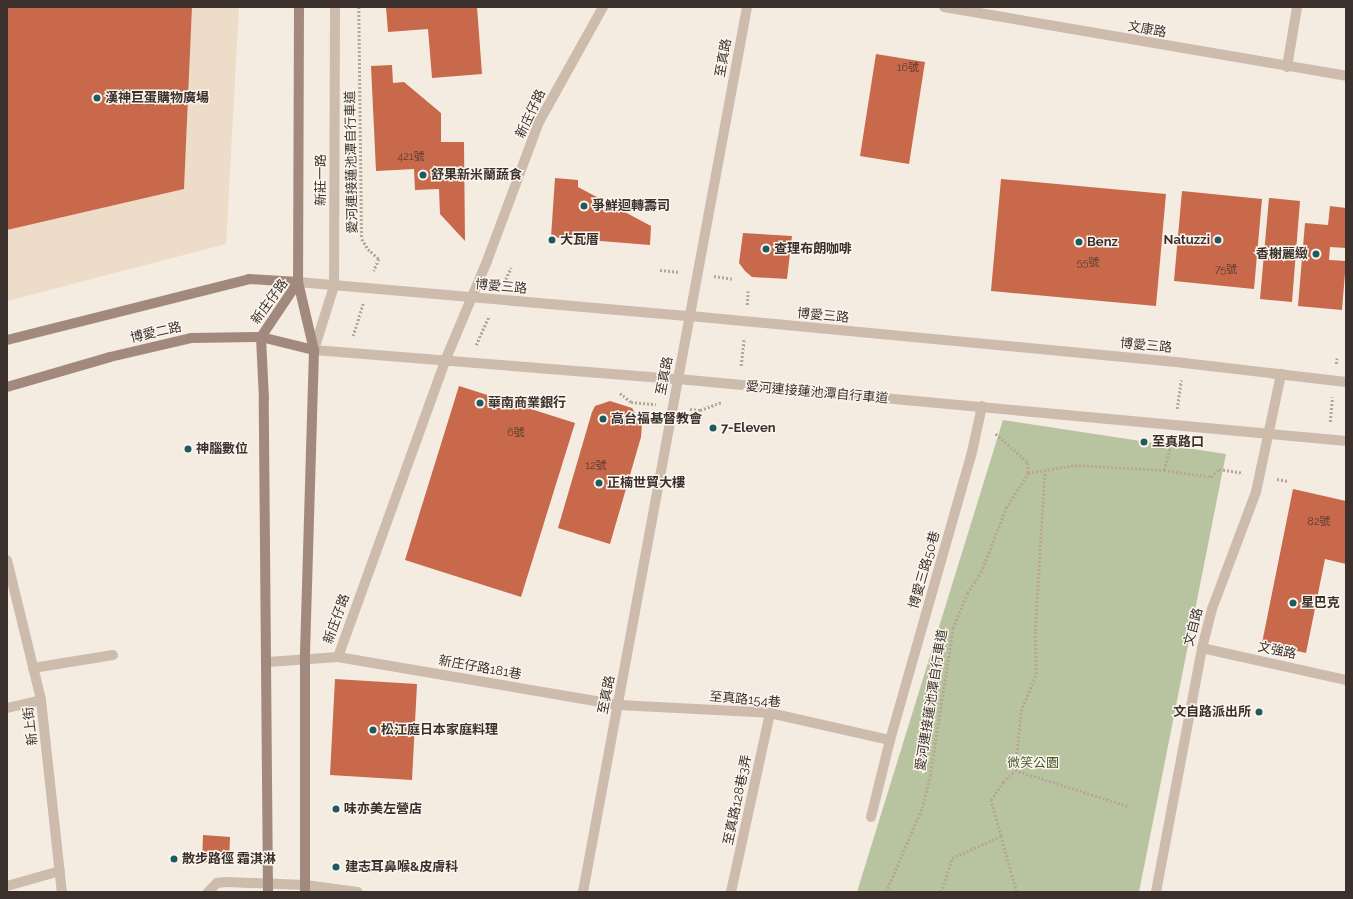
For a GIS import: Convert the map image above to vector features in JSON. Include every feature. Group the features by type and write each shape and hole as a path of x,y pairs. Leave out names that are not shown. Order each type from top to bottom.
{"street":[{"name":"新莊一路","path":"298,282 299,7"},
{"name":"新莊一路","path":"314,350 334,286 335,7"},
{"name":"新庄仔路","path":"268,662 338,657 445,361 472,297 539,122 603,7"},
{"name":"至真路","path":"583,892 619,705 747,7"},
{"name":"文康路","path":"944,7 1346,76"},
{"path":"1287,67 1297,7"},
{"path":"7,340 249,279 298,282"},
{"name":"博愛三路","path":"298,282 745,321 1281,374 1346,382"},
{"name":"新庄仔路","path":"268,888 268,662 264,399 261,337 298,282"},
{"name":"新庄仔路","path":"298,282 314,350 305,660 305,888"},
{"name":"博愛二路","path":"7,387 110,357 191,338 261,337 314,350"},
{"path":"314,350 347,354 468,362 739,384 1346,441"},
{"name":"文自路","path":"1156,892 1202,648 1212,609 1256,492 1281,374"},
{"name":"博愛三路50巷","path":"871,817 890,740 982,406"},
{"name":"新上街","path":"7,560 41,700 62,892"},
{"name":"文強路","path":"1202,648 1346,680"},
{"path":"33,668 113,655"},
{"name":"新庄仔路181巷","path":"338,657 619,705"},
{"path":"7,708 41,700"},
{"name":"至真路154巷","path":"619,705 770,713 890,740"},
{"name":"至真路128巷3弄","path":"731,892 770,713"},
{"path":"7,886 60,871"},
{"path":"208,892 217,883 268,888 305,888 358,892"}],"path":[{"name":"愛河連接蓮池潭自行車道","path":"347,354 379,259 368,250 362,239 359,7"},
{"path":"468,362 511,267"},
{"path":"739,384 748,291"},
{"path":"1328,439 1337,358"},
{"name":"愛河連接蓮池潭自行車道","path":"700,410 738,396 739,384"},
{"path":"979,419 1027,462 1028,473 1062,465 1108,465 1211,477"},
{"path":"1017,892 991,800 1003,782 1015,770 1021,711 1036,674 1035,631 1046,468"},
{"name":"愛河連接蓮池潭自行車道","path":"886,892 922,808 930,776 953,628 967,594 981,572 1006,508 1028,473"},
{"path":"1015,770 1128,806"},
{"path":"941,892 952,858 1001,836"}],"green space":[{"name":"微笑公園","path":"1003,420 1226,454 1139,892 857,892"}],"shaded area":[{"path":"192,7 239,7 226,244 7,301 7,230 184,189"}],"building":[{"name":"漢神巨蛋購物廣場","path":"7,7 192,7 184,189 7,230"},
{"path":"386,7 477,7 482,74 432,78 428,29 388,32"},
{"path":"876,54 925,62 909,164 860,156"},
{"path":"392,65 393,83 404,82 441,113 441,142 464,142 465,241 440,214 439,189 415,190 414,169 376,171 371,66"},
{"name":"爭鮮迴轉壽司","path":"555,178 578,180 578,187 651,226 650,245 551,237"},
{"name":"Benz","path":"1001,179 1166,194 1156,306 991,291"},
{"name":"Natuzzi","path":"1182,191 1262,199 1254,289 1174,281"},
{"path":"1269,198 1300,201 1292,302 1260,299"},
{"name":"香榭麗緻","path":"1330,206 1346,208 1346,248 1330,247 1329,260 1346,261 1342,310 1298,306 1305,223 1328,225"},
{"name":"查理布朗咖啡","path":"743,233 792,236 787,279 752,277 745,271 739,263"},
{"path":"459,386 575,423 521,597 405,560"},
{"name":"正楠世貿大樓","path":"610,401 632,408 642,424 641,437 610,544 558,528 592,412 595,406"},
{"name":"星巴克","path":"1293,489 1346,501 1346,564 1325,559 1306,653 1262,643"},
{"name":"松江庭日本家庭料理","path":"335,679 417,684 412,780 330,775"},
{"path":"203,835 230,837 229,864 202,862"}],"place":[{"name":"漢神巨蛋購物廣場","path":"97,98"},
{"name":"舒果新米蘭蔬食","path":"423,175"},
{"name":"爭鮮迴轉壽司","path":"584,206"},
{"name":"大瓦厝","path":"552,240"},
{"name":"Natuzzi","path":"1218,240"},
{"name":"Benz","path":"1079,242"},
{"name":"查理布朗咖啡","path":"766,249"},
{"name":"香榭麗緻","path":"1316,254"},
{"name":"華南商業銀行","path":"480,403"},
{"name":"高台福基督教會","path":"603,419"},
{"name":"7-Eleven","path":"713,428"},
{"name":"至真路口","path":"1144,442"},
{"name":"神腦數位","path":"188,449"},
{"name":"正楠世貿大樓","path":"599,483"},
{"name":"星巴克","path":"1293,603"},
{"name":"文自路派出所","path":"1259,712"},
{"name":"松江庭日本家庭料理","path":"373,730"},
{"name":"味亦美左營店","path":"336,809"},
{"name":"散步路徑 霜淇淋","path":"174,859"},
{"name":"建志耳鼻喉&皮膚科","path":"336,867"}]}
